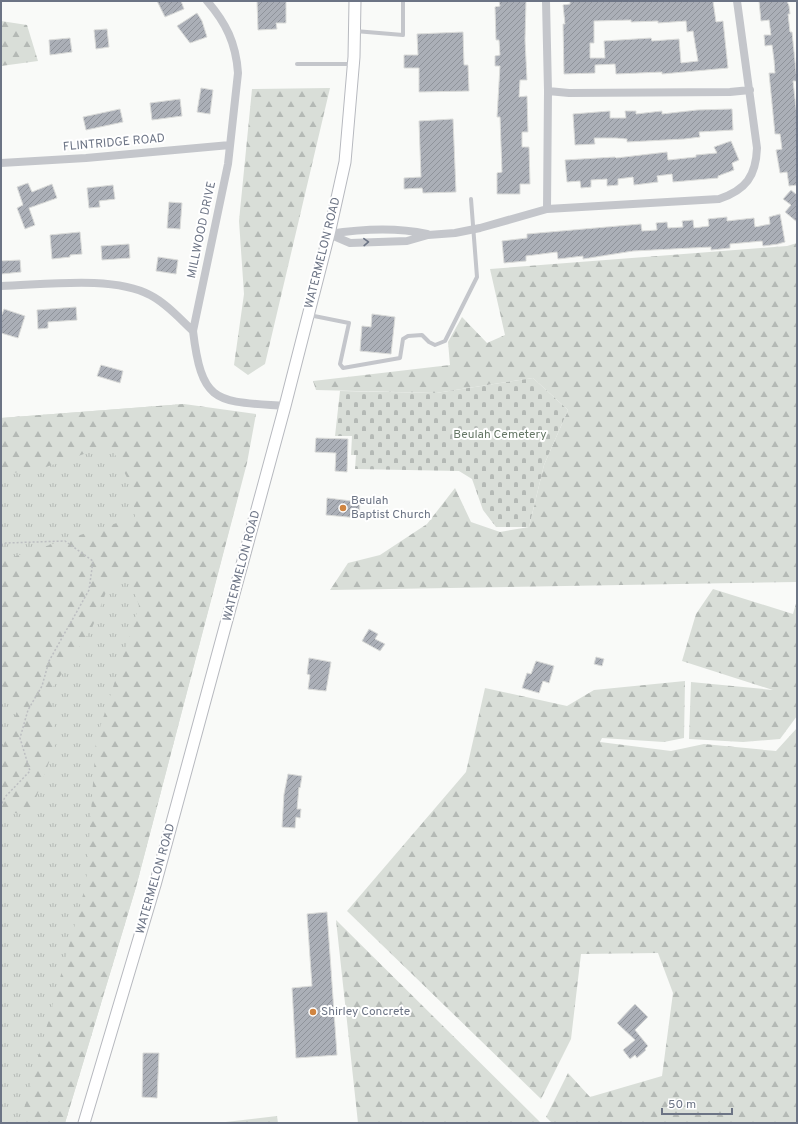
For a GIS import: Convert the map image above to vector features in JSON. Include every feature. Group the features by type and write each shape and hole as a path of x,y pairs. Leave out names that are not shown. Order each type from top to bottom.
{"main road":[{"name":"WATERMELON ROAD","path":"84,1123 155,885 285,406 328,234 345,162 354,64 355,1"}],"street":[{"name":"MILLWOOD DRIVE","path":"207,1 222,18 232,39 237,61 238,84 226,176 193,331 196,356 202,378 208,388 217,396 228,400 285,406"},
{"path":"546,1 548,91 547,209"},
{"path":"328,234 350,243 407,241 428,235 473,230 547,209 719,199 740,190 748,182 754,171 757,160 755,125 737,1"},
{"path":"548,91 569,94 730,92 750,90"},
{"name":"FLINTRIDGE ROAD","path":"1,163 86,158 230,145"},
{"path":"328,234 350,231 406,230 428,235"},
{"path":"1,286 91,283 128,287 151,295 193,331"}],"lane":[{"path":"355,31 403,35 403,1"},
{"path":"297,64 354,64"},
{"path":"308,315 349,323 340,364 343,368 400,358 403,339 408,336 422,335 428,342 435,344 445,341 477,277 471,199"}],"path":[{"path":"1,545 6,543 65,541 93,561 89,590 49,661 42,686 28,710 20,738 30,771 5,797 1,806"}],"green space":[{"path":"1,21 27,25 38,61 1,66"},
{"path":"330,88 265,364 248,375 234,365 244,294 239,221 252,89"},
{"path":"797,243 797,582 330,590 348,563 380,555 427,524 455,488 471,522 500,532 529,527 544,465 568,410 533,378 436,393 316,390 313,381 450,365 448,342 462,317 487,343 505,335 490,269 787,246"},
{"name":"Beulah Cemetery","path":"533,378 568,410 544,465 529,527 496,527 483,510 472,479 459,471 355,469 356,455 351,455 352,436 335,436 340,391 436,393"},
{"path":"184,404 238,496 136,887 65,1123 1,1123 1,418"},
{"path":"184,404 256,414 247,463 136,887 65,1123 20,1123 86,884 96,740 139,606 131,581 112,577 92,628 51,690 56,743 31,812 1,814 1,751 18,709 1,683 1,561 135,517 132,487 110,445 43,468 1,475 1,418"},
{"path":"713,589 793,614 797,600 797,716 780,739 743,742 689,739 691,682 773,690 682,661 696,614"},
{"path":"685,681 684,738 664,742 602,738 600,742 671,751 704,744 776,751 797,728 797,1123 552,1123 546,1117 568,1073 590,1097 662,1076 673,993 658,953 581,954 571,1039 541,1099 347,911 466,772 485,688 567,706 594,690"},
{"path":"336,920 541,1123 358,1123"},
{"path":"277,1116 278,1123 217,1123"}],"building":[{"path":"157,1 181,1 184,9 165,17"},
{"path":"257,1 286,1 286,23 276,23 277,29 258,30"},
{"path":"499,1 526,1 525,40 527,80 520,80 519,97 527,96 528,132 522,132 522,147 529,147 530,184 520,184 520,194 497,194 497,173 502,172 500,117 497,117 500,66 495,66 495,56 500,55 499,40 496,40 495,7 500,6"},
{"path":"570,1 713,1 716,22 723,21 728,68 662,74 662,72 616,74 615,64 595,65 595,73 564,74 563,24 565,24 563,5 570,4","holes":["631,20 631,22 658,21 658,23 686,21 687,32 693,31 698,61 681,63 679,39 652,41 651,38 604,41 605,58 590,58 590,43 594,43 594,21"]},
{"path":"759,1 787,1 789,6 790,14 788,14 790,32 792,32 797,81 793,81 797,117 797,185 789,186 787,172 780,173 776,150 782,149 780,134 775,134 769,73 775,73 774,60 772,45 765,46 764,35 771,35 769,20 761,21"},
{"path":"197,13 202,21 207,37 190,43 177,26"},
{"path":"107,29 109,47 96,49 94,30"},
{"path":"463,32 464,65 468,65 469,91 419,92 419,68 404,68 404,55 418,55 417,34"},
{"path":"70,38 72,52 50,55 49,40"},
{"path":"201,88 213,90 210,114 197,112"},
{"path":"180,99 182,116 152,120 150,103"},
{"path":"120,109 123,122 86,130 83,117"},
{"path":"732,109 733,130 699,132 700,137 684,139 627,142 627,139 594,138 595,144 575,145 573,114 610,111 610,118 626,118 625,111 636,111 636,114 662,111 662,114 697,110"},
{"path":"453,119 456,192 423,193 422,188 404,189 404,178 421,177 419,121"},
{"path":"731,141 739,160 732,163 734,170 718,176 718,178 673,182 672,174 657,176 658,182 634,185 633,177 618,179 618,185 607,186 607,179 591,180 591,187 581,188 580,181 567,182 565,160 616,158 667,152 668,160 696,157 696,155 717,153 714,147"},
{"path":"28,183 32,192 52,184 57,198 29,208 35,225 25,229 17,208 23,205 17,187"},
{"path":"113,185 115,199 99,201 100,207 89,208 87,188"},
{"path":"791,190 797,195 797,222 785,212 791,205 783,199"},
{"path":"169,202 182,203 180,229 167,228"},
{"path":"780,214 785,242 778,244 763,246 762,241 730,244 730,248 711,250 711,247 633,251 583,259 583,256 558,259 557,252 526,256 526,261 504,263 502,241 527,238 527,234 641,224 642,231 657,230 656,223 667,222 668,228 683,227 682,221 693,220 694,228 709,226 708,219 727,217 727,221 754,218 755,227 770,224 769,217"},
{"path":"80,232 82,254 52,259 50,235"},
{"path":"129,244 130,258 102,260 101,246"},
{"path":"158,257 178,260 176,274 156,271"},
{"path":"20,260 21,272 1,274 1,261"},
{"path":"76,307 77,320 48,322 48,328 38,329 37,310"},
{"path":"4,309 25,316 18,338 1,333 1,317"},
{"path":"372,314 395,317 391,354 360,351 362,326 371,327"},
{"path":"101,365 123,371 120,383 97,376"},
{"path":"316,438 348,439 347,472 335,471 336,453 315,452"},
{"name":"Beulah Baptist Church","path":"327,498 360,502 359,518 326,515"},
{"path":"369,629 378,634 375,639 385,644 380,651 362,641"},
{"path":"596,657 604,659 602,666 594,664"},
{"path":"309,658 331,662 326,691 308,689 310,675 307,674"},
{"path":"536,661 554,666 549,683 543,681 539,693 522,688 527,673 531,674"},
{"path":"288,774 302,776 300,788 299,787 297,809 301,809 300,818 296,817 295,828 282,827 284,794"},
{"path":"327,912 337,1055 296,1058 292,988 312,986 307,914"},
{"path":"635,1004 648,1017 635,1030 648,1046 645,1049 646,1050 637,1058 635,1055 630,1059 623,1050 635,1040 617,1023"},
{"path":"143,1053 159,1053 157,1098 142,1097"}],"place":[{"name":"Beulah Baptist Church","path":"343,508"},
{"name":"Shirley Concrete","path":"313,1012"}]}
